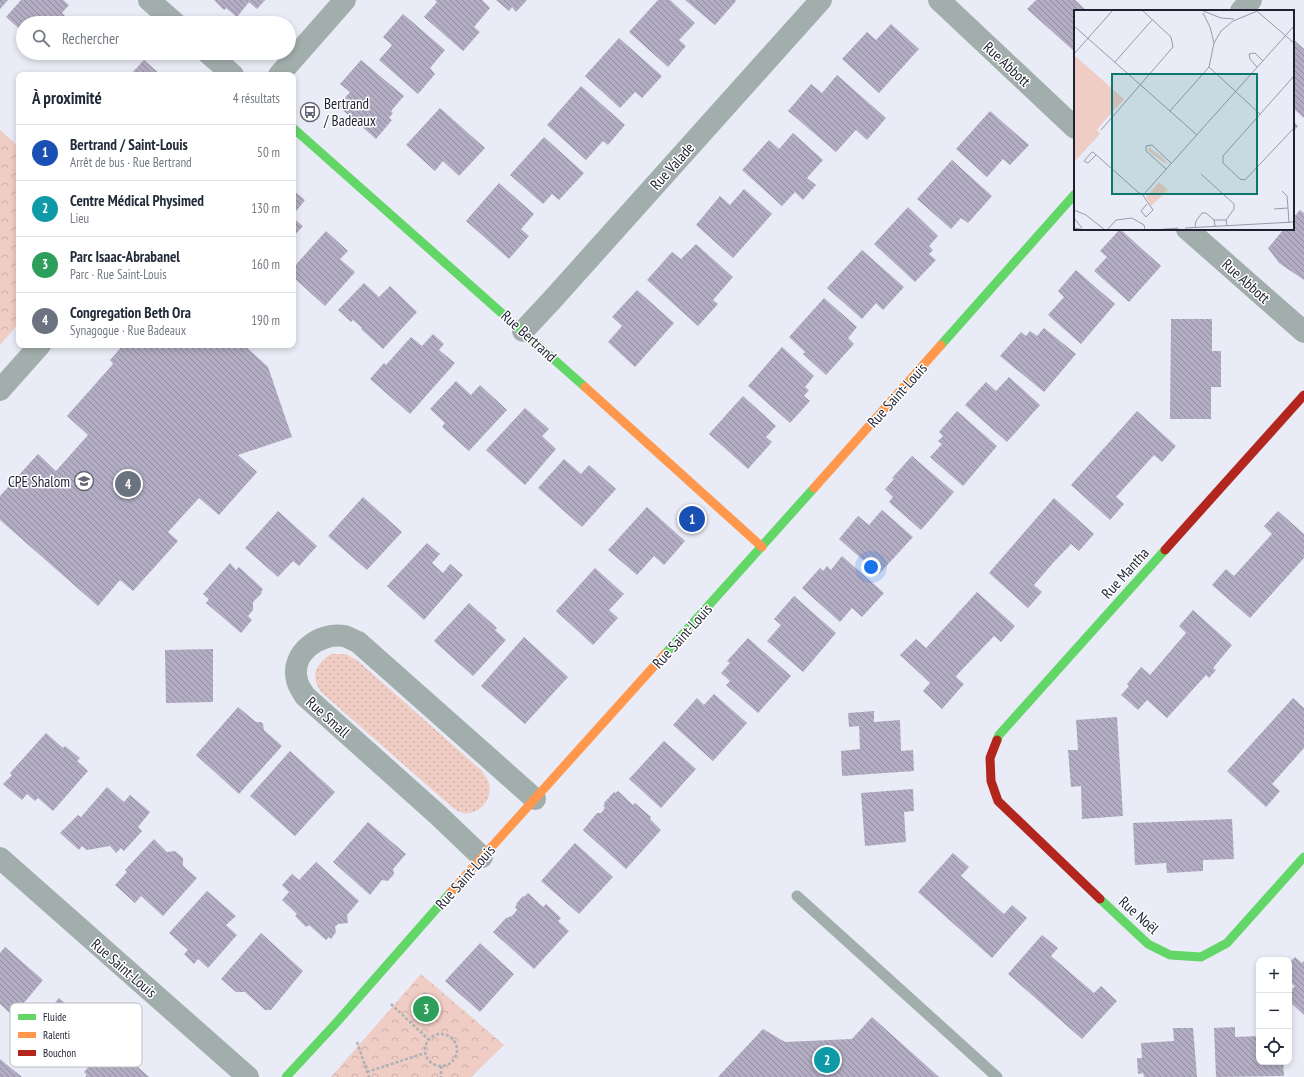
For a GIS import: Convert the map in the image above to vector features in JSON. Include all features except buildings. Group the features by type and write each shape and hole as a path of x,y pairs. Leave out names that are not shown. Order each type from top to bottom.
{"street":[{"path":"149,0 166,16"},
{"path":"296,56 345,0"},
{"name":"Rue Valade","path":"523,331 821,0"},
{"name":"Rue Abbott","path":"939,0 1074,127"},
{"path":"1241,10 1250,0"},
{"path":"216,60 230,72"},
{"path":"282,72 292,60"},
{"name":"Rue Bertrand","path":"296,131 523,331 762,547"},
{"name":"Rue Saint-Louis","path":"286,1077 762,547 1074,195"},
{"name":"Rue Abbott","path":"1188,230 1304,332"},
{"path":"0,390 37,348"},
{"name":"Rue Mantha","path":"991,781 990,758 999,735 1304,395"},
{"name":"Rue Small","path":"482,857 438,815 305,696 296,678 300,658 307,649 315,641 325,637 345,636 358,642 535,799"},
{"name":"Rue Noël","path":"991,781 998,801 1148,944 1170,955 1200,957 1228,943 1304,857"},
{"name":"Rue Saint-Louis","path":"0,858 248,1077"}],"lane":[{"path":"797,896 997,1077"}],"path":[{"path":"391,1004 428,1039"},
{"path":"433,1035 448,1035 456,1043 456,1054 454,1058 446,1065 441,1066 431,1062 425,1054 428,1039 433,1035"},
{"path":"357,1042 368,1077"},
{"path":"367,1072 425,1054"},
{"path":"441,1066 442,1076"}],"green space":[{"path":"0,130 16,144 16,326 0,345"},
{"path":"331,654 346,654 358,661 482,771 487,778 490,791 488,798 481,808 470,813 463,813 452,807 321,692 316,680 316,671 321,662"},
{"path":"421,974 504,1045 471,1077 331,1077"}],"traffic: fast":[{"path":"296,131 585,387"},
{"path":"941,345 1074,195"},
{"path":"665,654 814,488"},
{"path":"997,740 999,735 1165,550"},
{"path":"1100,899 1148,944 1170,955 1201,957 1227,943 1304,857"},
{"path":"286,1077 337,1022 451,892"}],"traffic: slow":[{"path":"814,488 941,345"},
{"path":"585,387 762,547"},
{"path":"451,892 665,654"}],"traffic: jam":[{"path":"1165,550 1304,395"},
{"path":"997,740 990,758 991,781 998,801 1100,899"}],"place":[{"name":"Bertrand / Badeaux","path":"310,112"},
{"name":"CPE Shalom","path":"84,481"},
{"name":"Congregation Beth Ora","path":"128,484"},
{"name":"Bertrand / Saint-Louis","path":"692,519"},
{"name":"Parc Isaac-Abrabanel","path":"426,1009"},
{"name":"Centre Médical Physimed","path":"827,1060"}]}
